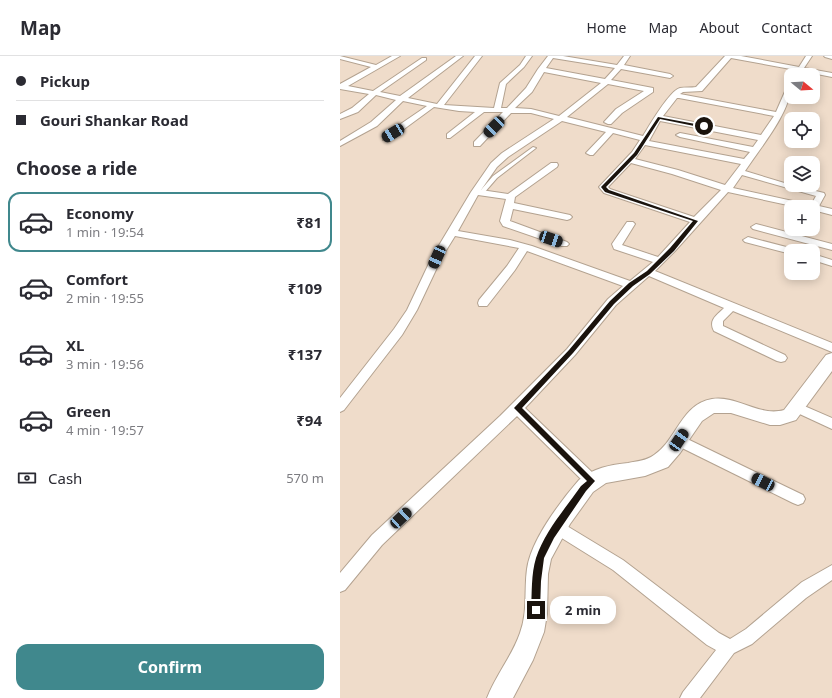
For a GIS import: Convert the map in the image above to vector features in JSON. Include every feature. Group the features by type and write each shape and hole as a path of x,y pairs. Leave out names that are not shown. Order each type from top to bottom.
{"street":[{"path":"378,56 394,58"},
{"path":"340,144 374,124 401,99 460,56"},
{"path":"386,138 448,97 465,72 479,56"},
{"path":"497,110 503,82 522,66 529,56"},
{"path":"477,144 511,110 534,83 541,69 551,56 621,66 670,76"},
{"path":"340,406 398,332 412,310 437,257 494,165 504,155 579,104 607,81 621,66 627,56"},
{"path":"696,221 604,190 603,187 630,160 675,95 681,90 692,91 699,89 730,56 795,68"},
{"path":"763,56 797,68"},
{"path":"799,56 808,57 801,68"},
{"path":"827,56 832,57"},
{"path":"340,57 378,67"},
{"path":"341,86 394,58"},
{"path":"340,117 355,110 374,94 424,60"},
{"path":"541,69 650,90 619,111 590,153"},
{"path":"820,73 832,75"},
{"path":"341,86 436,106 482,110 531,111 560,118 610,126 645,140 743,167 821,195 817,200"},
{"path":"675,95 778,115"},
{"path":"340,585 377,540 517,408 571,352 612,302 660,261 727,189 778,115 784,103"},
{"path":"450,136 482,110"},
{"path":"659,118 762,138"},
{"path":"680,135 754,150"},
{"path":"630,160 675,172 727,189 784,201"},
{"path":"554,165 519,189 510,201 505,221 506,224 564,244"},
{"path":"478,192 567,217"},
{"path":"820,209 832,212"},
{"path":"630,224 617,244 617,247 660,261"},
{"path":"756,226 832,247"},
{"path":"452,234 525,247 631,285"},
{"path":"748,240 784,249"},
{"path":"483,303 511,268 525,247"},
{"path":"820,259 832,263"},
{"path":"648,272 832,348"},
{"path":"731,307 718,320 716,324 718,328 781,358"},
{"path":"499,698 527,647 535,621 540,558 557,527 584,489 592,481 604,476 617,472 652,466 662,461 671,453 691,422 702,411 711,406 723,406 766,418 782,419 790,415 832,359"},
{"path":"795,407 832,424"},
{"path":"517,408 592,481"},
{"path":"679,440 798,499"},
{"path":"557,527 618,565 713,639 729,648"},
{"path":"688,698 729,648 736,646 797,595 832,572"}],"lane":[{"path":"478,192 495,177 534,148"}],"route":[{"path":"536,610 537,581 540,558 551,535 584,489 592,481 517,408 571,352 612,302 648,272 672,249 696,221 604,190 603,187 635,154 659,118 704,126"}]}
